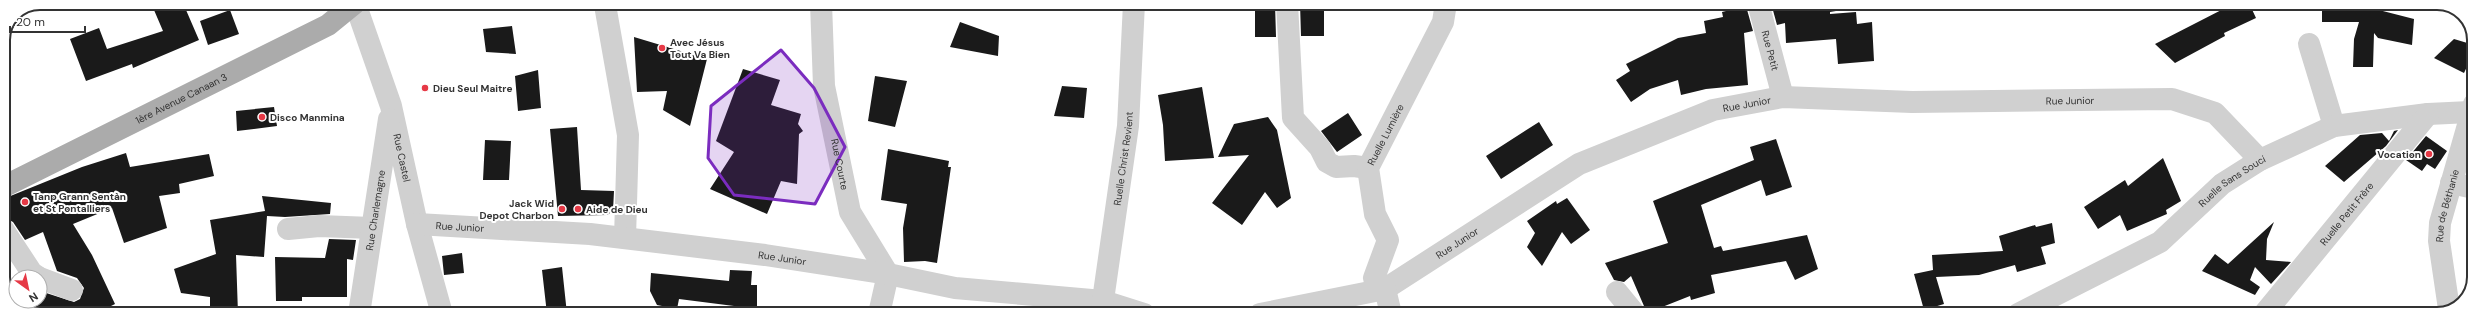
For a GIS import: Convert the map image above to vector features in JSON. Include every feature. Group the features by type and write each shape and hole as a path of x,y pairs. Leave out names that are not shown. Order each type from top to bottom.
{"main road":[{"name":"1ère Avenue Canaan 3","path":"10,184 328,25 346,10"}],"street":[{"name":"Rue Castel","path":"357,10 391,106 417,224 440,307"},
{"path":"606,10 628,135 625,238"},
{"name":"Rue Courte","path":"821,10 824,86 850,212 888,274"},
{"name":"Ruelle Christ Revient","path":"1102,307 1128,126 1134,10"},
{"path":"1287,10 1293,118 1310,136 1327,162 1336,167 1354,166 1368,168"},
{"name":"Ruelle Lumière","path":"1385,289 1374,278 1388,240 1375,214 1368,168 1443,22 1445,10"},
{"name":"Rue Petit","path":"1760,10 1783,97"},
{"path":"2309,44 2334,126"},
{"name":"Rue Junior","path":"1295,307 1385,289 1579,164 1713,110 1783,97 1912,102 2172,99 2215,113 2260,160"},
{"name":"Rue Charlemagne","path":"360,307 391,106"},
{"name":"Ruelle Sans Souci","path":"2032,307 2160,242 2222,184 2260,160 2334,126 2467,109"},
{"name":"Ruelle Petit Frère","path":"2270,307 2428,114"},
{"name":"Rue de Béthanie","path":"2448,305 2439,241 2440,223 2467,126"},
{"path":"2451,183 2467,186"},
{"name":"Rue Junior","path":"417,224 625,238 765,255 888,274 955,288 1102,307"},
{"path":"288,228 319,226 372,228"},
{"path":"10,239 30,269"},
{"path":"881,307 888,274"},
{"path":"48,281 72,290"},
{"path":"1385,289 1389,307"},
{"path":"1617,292 1629,307"}],"highlighted area":[{"path":"781,50 814,88 845,147 815,204 734,195 708,158 711,106"}],"building":[{"path":"154,10 186,10 199,40 133,68 132,64 86,81 70,39 99,28 107,49 163,31"},
{"path":"230,10 239,34 208,45 200,21"},
{"path":"1255,10 1275,10 1276,37 1255,37"},
{"path":"1300,10 1324,10 1324,36 1301,36"},
{"path":"1730,10 1747,10 1753,31 1744,33 1748,85 1706,89 1681,95 1678,80 1650,89 1631,102 1616,80 1630,71 1626,64 1678,38 1706,33 1704,21 1723,17 1722,12"},
{"path":"1773,10 1836,10 1830,12 1830,14 1856,12 1857,24 1872,22 1874,61 1838,64 1836,39 1786,43 1785,23 1777,25"},
{"path":"2221,10 2252,10 2256,18 2224,33 2225,36 2175,63 2155,44"},
{"path":"2322,10 2379,10 2414,19 2412,45 2378,38 2374,33 2373,67 2353,67 2354,39 2359,22 2322,22"},
{"path":"960,22 999,36 998,56 950,47"},
{"path":"512,26 516,54 486,52 483,29"},
{"path":"634,37 707,59 690,126 663,110 667,91 637,92"},
{"path":"2454,39 2467,43 2467,67 2464,73 2434,58"},
{"path":"743,69 780,80 771,105 801,114 798,124 803,131 799,134 797,184 781,181 767,214 710,189 734,152 716,141"},
{"path":"538,70 541,108 518,111 515,76"},
{"path":"875,76 907,81 895,127 868,121"},
{"path":"1062,86 1087,88 1084,118 1054,116"},
{"path":"1202,87 1214,158 1165,161 1163,125 1158,95"},
{"path":"274,107 277,126 237,131 236,111"},
{"path":"1348,113 1362,135 1337,152 1321,131"},
{"path":"1268,117 1277,130 1291,198 1277,208 1265,192 1242,225 1212,203 1249,155 1218,157 1234,124"},
{"path":"1539,122 1553,145 1501,179 1486,156"},
{"path":"577,127 581,190 614,191 613,211 607,215 558,216 550,129"},
{"path":"2398,130 2386,146 2344,182 2325,166 2360,135 2382,133 2389,141 2394,131"},
{"path":"2426,136 2447,151 2435,169 2427,164 2422,171 2406,160"},
{"path":"1776,139 1792,187 1766,196 1761,180 1701,205 1714,248 1721,246 1723,251 1807,235 1818,269 1795,280 1786,261 1711,275 1715,293 1691,300 1690,296 1662,307 1644,307 1631,276 1624,282 1614,280 1605,263 1668,243 1653,201 1754,160 1750,147"},
{"path":"485,140 511,141 509,180 483,180"},
{"path":"888,149 949,161 948,167 951,167 937,263 925,261 904,262 903,228 907,204 881,200"},
{"path":"126,153 130,167 209,154 214,176 179,184 180,193 159,196 167,228 124,243 112,208 73,224 92,255 115,304 109,307 48,307 48,294 74,302 80,299 84,288 77,278 57,271 43,232 25,240 13,222 10,220 10,196 82,167"},
{"path":"2163,158 2181,201 2166,210 2167,214 2127,231 2120,215 2098,229 2084,207 2125,180 2128,186"},
{"path":"262,196 331,203 330,214 285,217 267,216 264,257 236,255 238,307 210,307 210,297 181,293 174,269 216,254 210,220 265,211"},
{"path":"1567,198 1590,230 1571,244 1562,232 1542,266 1527,247 1535,233 1527,221 1556,201 1557,204"},
{"path":"2274,222 2267,239 2266,260 2291,262 2271,284 2255,267 2250,280 2260,287 2255,295 2202,271 2215,254 2228,264"},
{"path":"2052,223 2055,243 2041,247 2046,264 2017,272 2015,265 1979,275 1936,277 1944,304 1934,307 1923,307 1914,274 1933,270 1932,255 2003,251 1999,236 2035,225 2036,227"},
{"path":"329,239 356,240 353,260 347,259 347,297 302,297 302,301 276,301 275,257 325,258"},
{"path":"462,253 464,273 444,275 442,256"},
{"path":"562,267 566,307 546,307 542,270"},
{"path":"730,270 752,271 751,285 757,285 757,307 734,307 679,299 677,307 667,307 657,305 650,291 651,273 729,281"}],"place":[{"name":"Avec Jésus Tout Va Bien","path":"662,48"},
{"name":"Dieu Seul Maitre","path":"425,88"},
{"name":"Disco Manmina","path":"262,117"},
{"name":"Vocation","path":"2429,154"},
{"name":"Tanp Grann Sentàn et St Pontalliers","path":"25,202"},
{"name":"Jack Wid Depot Charbon","path":"562,209"},
{"name":"Aide de Dieu","path":"578,209"}]}
